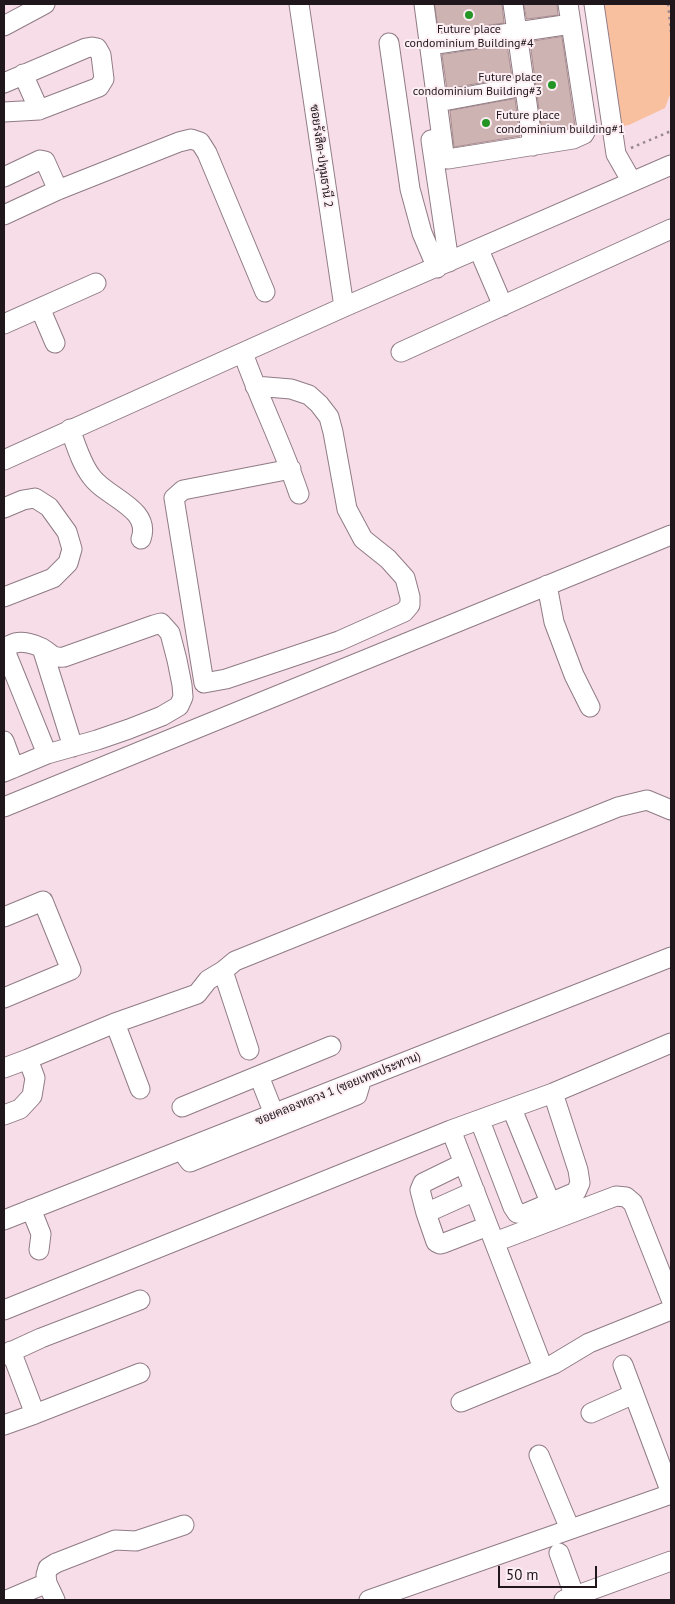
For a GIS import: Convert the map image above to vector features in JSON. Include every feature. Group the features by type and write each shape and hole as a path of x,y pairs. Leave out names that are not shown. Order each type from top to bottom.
{"street":[{"path":"4,26 46,4"},
{"name":"ซอยรังสิต-ปทุมธานี 2","path":"299,4 344,307"},
{"path":"412,4 443,265"},
{"path":"424,4 444,154 448,159 573,139 584,134 587,128 568,4"},
{"path":"514,4 533,146"},
{"path":"594,4 616,154 632,182"},
{"path":"430,45 517,32 597,28"},
{"path":"389,43 410,189 422,233 443,265"},
{"path":"4,83 86,48 97,48 101,55 104,80 99,87 40,110 4,112"},
{"path":"23,74 40,110"},
{"path":"438,102 524,86"},
{"path":"4,214 58,190 191,139 200,142 210,162 265,292"},
{"path":"4,177 40,160 45,161 58,190"},
{"path":"4,460 344,307 671,165"},
{"path":"401,352 671,229"},
{"path":"479,250 503,306"},
{"path":"4,324 96,283"},
{"path":"40,308 55,343"},
{"path":"243,353 255,386 291,469 299,494"},
{"path":"255,386 291,389 309,395 329,417 334,432 347,510 363,539 388,559 404,578 410,597 410,605 404,612 339,641 226,679 204,683 174,498 183,490 291,469"},
{"path":"70,430 90,475 98,486 124,502 138,516 142,525 143,534 141,539"},
{"path":"4,508 23,500 35,498 49,507 67,532 72,549 68,563 53,578 4,597"},
{"path":"4,807 671,535"},
{"path":"547,586 558,631 574,675 590,707"},
{"path":"4,741 9,770 47,754 129,729 162,716 179,706 183,698 182,685 170,633 161,623 64,657 50,655 42,648 28,643 14,643 4,648 47,754"},
{"path":"42,648 73,747"},
{"path":"4,1068 115,1023 197,994 208,980 235,961 618,807 647,800 671,810"},
{"path":"4,917 43,901 72,970 4,998"},
{"name":"ซอยคลองหลวง 1 (ซอยเทพประทาน)","path":"4,1220 671,957"},
{"path":"223,971 249,1050"},
{"path":"115,1023 140,1089"},
{"path":"4,1310 451,1130 553,1093 671,1042"},
{"path":"182,1107 330,1046"},
{"path":"4,1115 20,1109 32,1096 35,1078 28,1059"},
{"path":"260,1076 274,1114"},
{"path":"181,1150 190,1162 357,1095 361,1079"},
{"path":"480,1121 512,1207 517,1213 524,1214 576,1192 580,1183 578,1170 553,1093"},
{"path":"512,1109 550,1202"},
{"path":"451,1130 543,1368"},
{"path":"464,1163 423,1183 420,1190 436,1242 444,1244 492,1234 616,1196 626,1197 633,1204 671,1299"},
{"path":"426,1213 475,1191"},
{"path":"32,1209 42,1234 39,1250"},
{"path":"34,1414 8,1353 140,1300"},
{"path":"461,1402 554,1364 589,1343 671,1310"},
{"path":"369,1600 671,1493 623,1365"},
{"path":"4,1426 140,1373"},
{"path":"592,1413 634,1394"},
{"path":"539,1456 570,1529"},
{"path":"54,1600 46,1575 48,1568 56,1563 115,1540 136,1541 184,1525"},
{"path":"559,1553 571,1599 671,1562"},
{"path":"7,1600 47,1583"}],"path":[{"path":"668,4 671,32"},
{"path":"616,154 671,131"}],"shaded area":[{"path":"604,4 671,4 671,92 665,108 629,125 622,126"}],"building":[{"name":"Future place condominium Building#4","path":"435,4 502,4 504,23 439,32"},
{"path":"524,4 557,4 558,15 527,19"},
{"name":"Future place condominium Building#3","path":"562,37 575,126 542,132 530,42"},
{"path":"507,45 512,77 447,89 442,55"},
{"name":"Future place condominium building#1","path":"515,99 520,136 454,147 450,111"}],"place":[{"name":"Future place condominium Building#4","path":"469,15"},
{"name":"Future place condominium Building#3","path":"552,85"},
{"name":"Future place condominium building#1","path":"486,123"}]}
